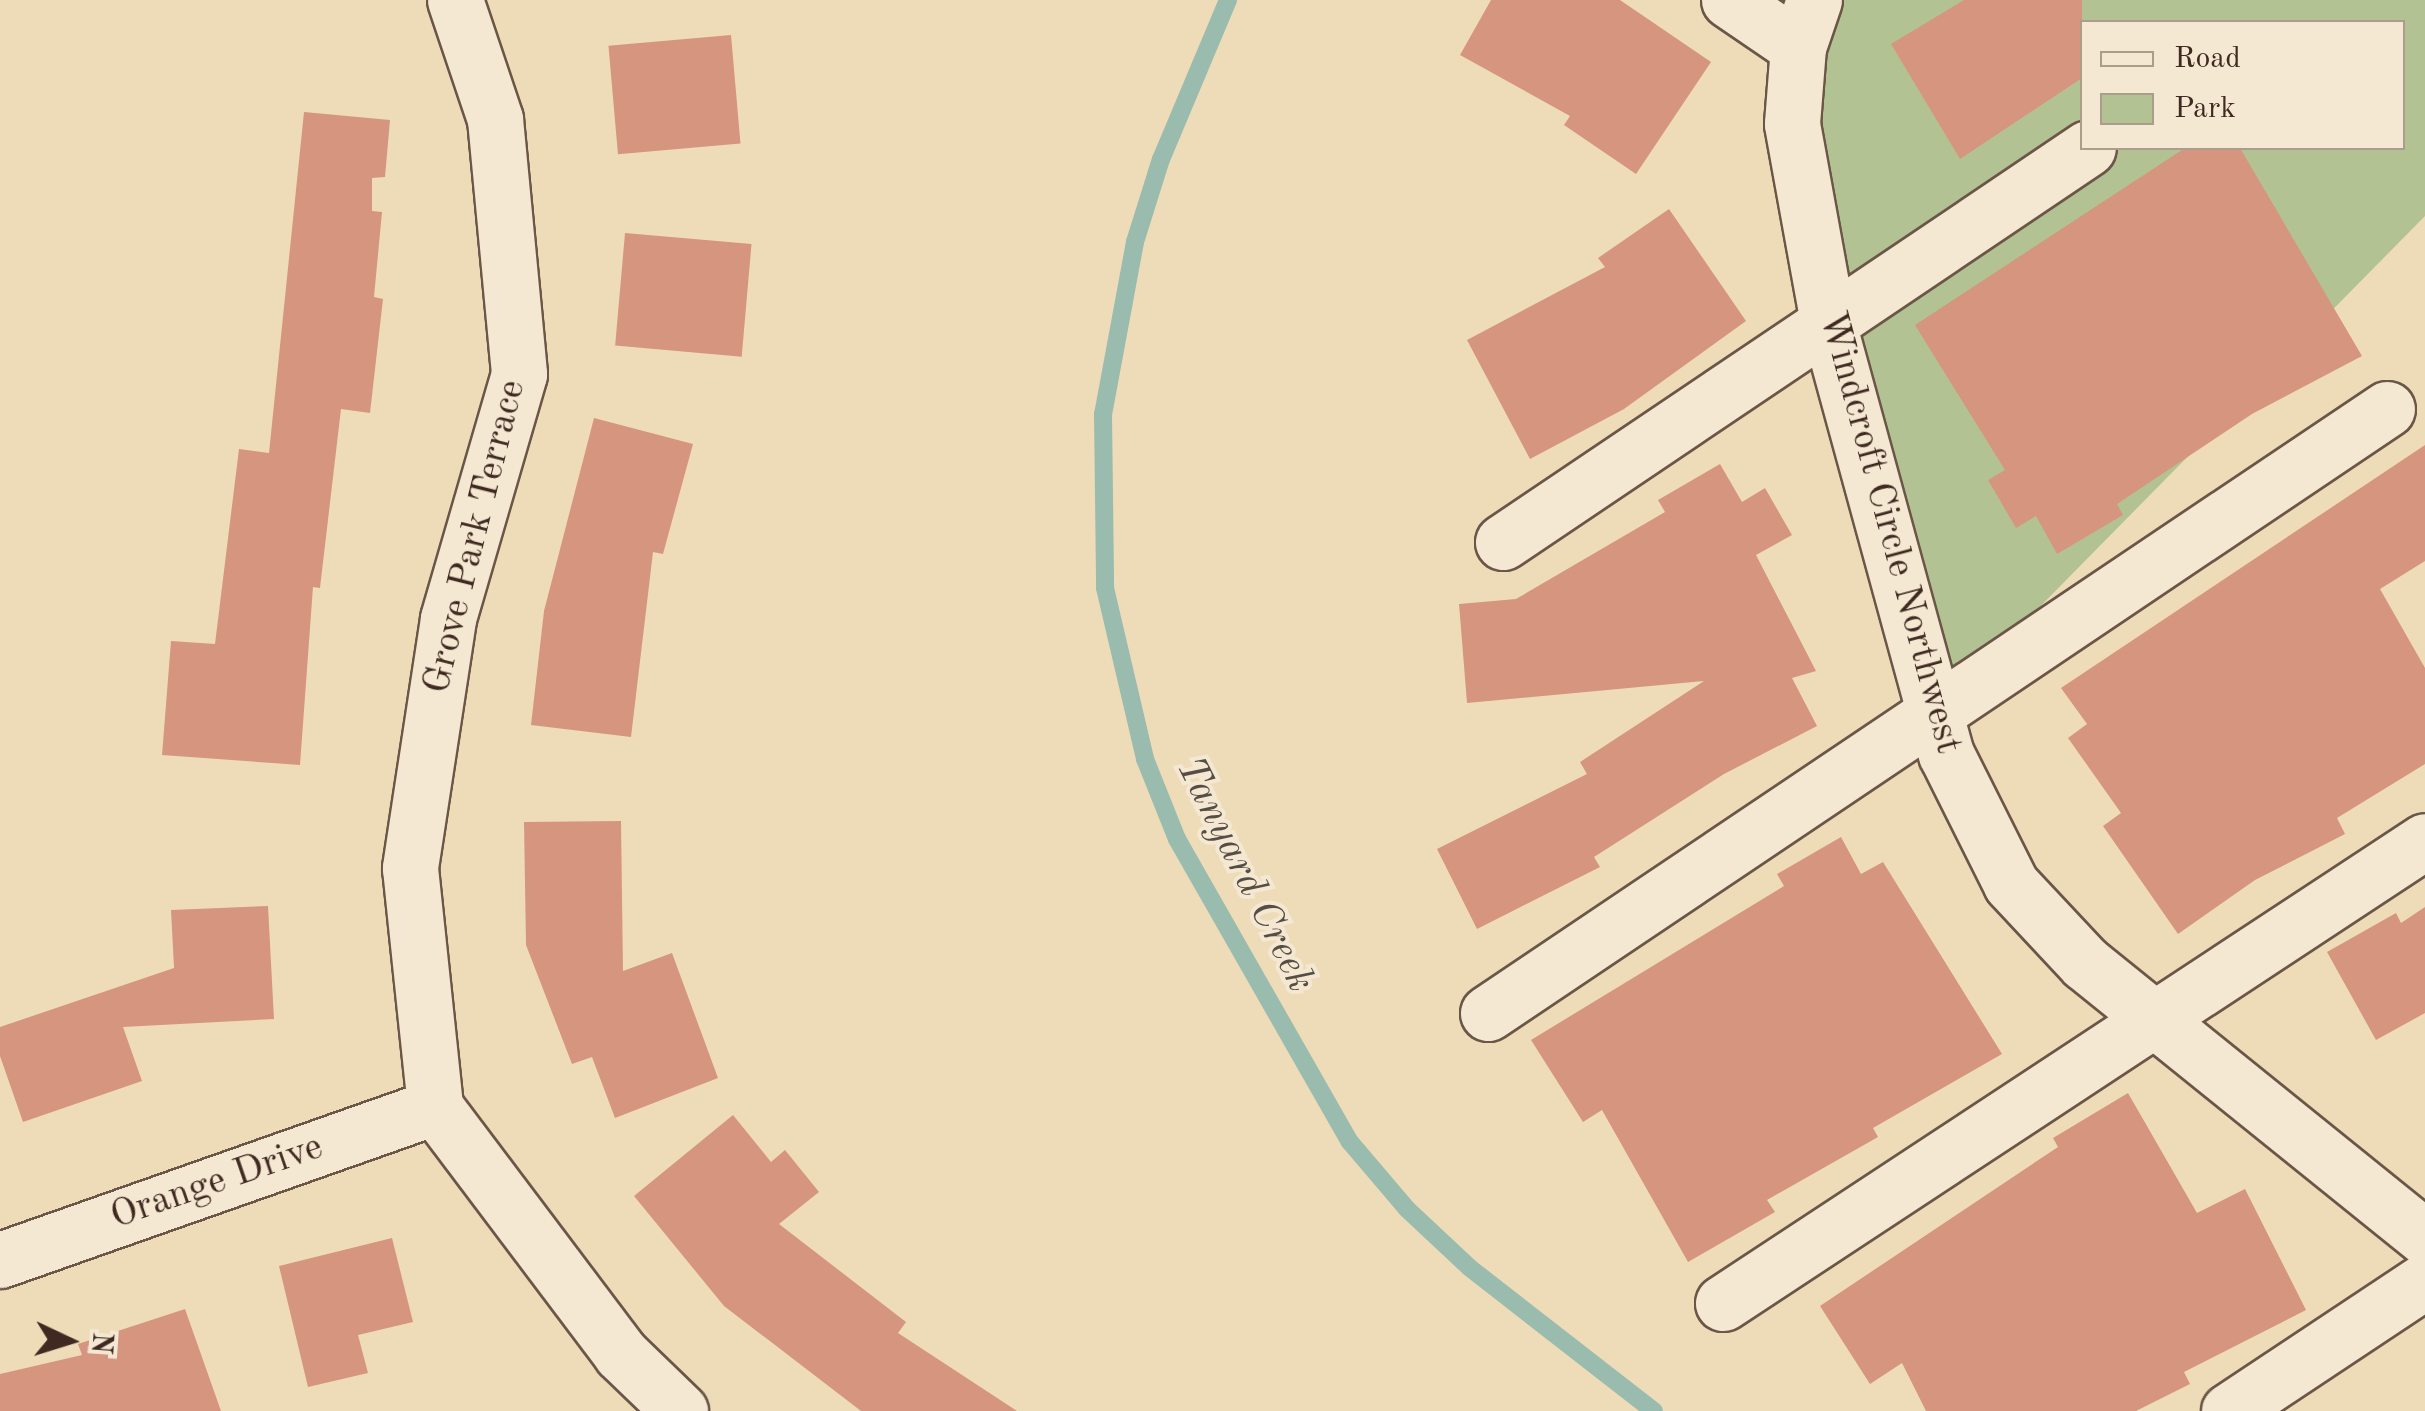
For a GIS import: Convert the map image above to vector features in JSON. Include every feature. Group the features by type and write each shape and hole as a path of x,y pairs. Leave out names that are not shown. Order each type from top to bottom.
{"street":[{"name":"Grove Park Terrace","path":"434,1107 410,868 448,619 519,374 495,119 454,0"},
{"name":"Windcroft Circle Northwest","path":"1730,0 1806,23 1792,124 1828,323 1946,754 2011,884 2085,962 2425,1237"},
{"path":"1503,542 2085,150"},
{"path":"1488,1013 2387,409"},
{"path":"1724,1304 2425,842"},
{"name":"Orange Drive","path":"0,1260 434,1107"},
{"path":"434,1107 621,1354 680,1411"},
{"path":"2229,1411 2425,1281"}],"green space":[{"path":"1836,0 2425,0 2425,216 1936,712 1798,47"}],"building":[{"path":"1491,0 1620,0 1711,62 1636,174 1564,125 1570,116 1460,55"},
{"path":"1964,0 2082,0 2080,79 1960,159 1891,44"},
{"path":"731,35 740,144 618,154 608,46"},
{"path":"304,112 390,120 385,177 372,178 372,211 382,212 374,297 383,299 370,413 341,409 320,588 313,587 300,765 162,755 171,641 215,644 239,449 269,453"},
{"path":"2182,150 2241,150 2362,356 2252,414 2117,504 2123,515 2057,554 2036,516 2016,528 1988,480 2005,470 1915,325"},
{"path":"1669,209 1746,321 1624,409 1530,459 1467,340 1605,267 1598,258"},
{"path":"625,233 752,244 742,357 615,346"},
{"path":"594,418 693,444 663,554 653,552 631,737 531,725 544,611"},
{"path":"2425,445 2425,561 2380,589 2425,668 2425,764 2337,818 2345,834 2255,880 2178,934 2103,826 2121,813 2068,738 2087,724 2061,688"},
{"path":"1720,464 1742,502 1765,488 1792,535 1756,555 1816,671 1792,678 1817,726 1724,774 1594,857 1600,867 1477,929 1437,849 1587,774 1580,762 1704,681 1467,703 1459,604 1516,599 1665,512 1658,500"},
{"path":"621,821 623,971 672,953 718,1078 615,1118 592,1057 572,1064 526,945 524,822"},
{"path":"1841,837 1861,874 1883,862 2002,1054 1873,1128 1878,1137 1767,1200 1775,1212 1688,1262 1602,1110 1583,1122 1531,1040 1784,886 1777,874"},
{"path":"268,906 274,1019 123,1027 142,1081 23,1122 0,1056 0,1027 174,968 171,910"},
{"path":"2425,907 2425,1013 2376,1040 2327,952 2396,913 2401,923"},
{"path":"2128,1093 2197,1213 2245,1189 2306,1310 2184,1372 2190,1384 2136,1411 1926,1411 1902,1363 1870,1384 1820,1306 2058,1147 2053,1138"},
{"path":"733,1115 771,1162 785,1150 819,1192 779,1224 906,1322 898,1333 1017,1411 861,1411 724,1306 634,1196"},
{"path":"392,1238 413,1322 358,1335 368,1373 308,1387 279,1266"},
{"path":"185,1309 221,1411 0,1411 0,1374 82,1355 78,1344"}],"waterway":[{"name":"Tanyard Creek","path":"1228,0 1161,159 1135,242 1103,414 1105,588 1145,759 1177,839 1350,1142 1407,1209 1470,1268 1654,1411"}]}
